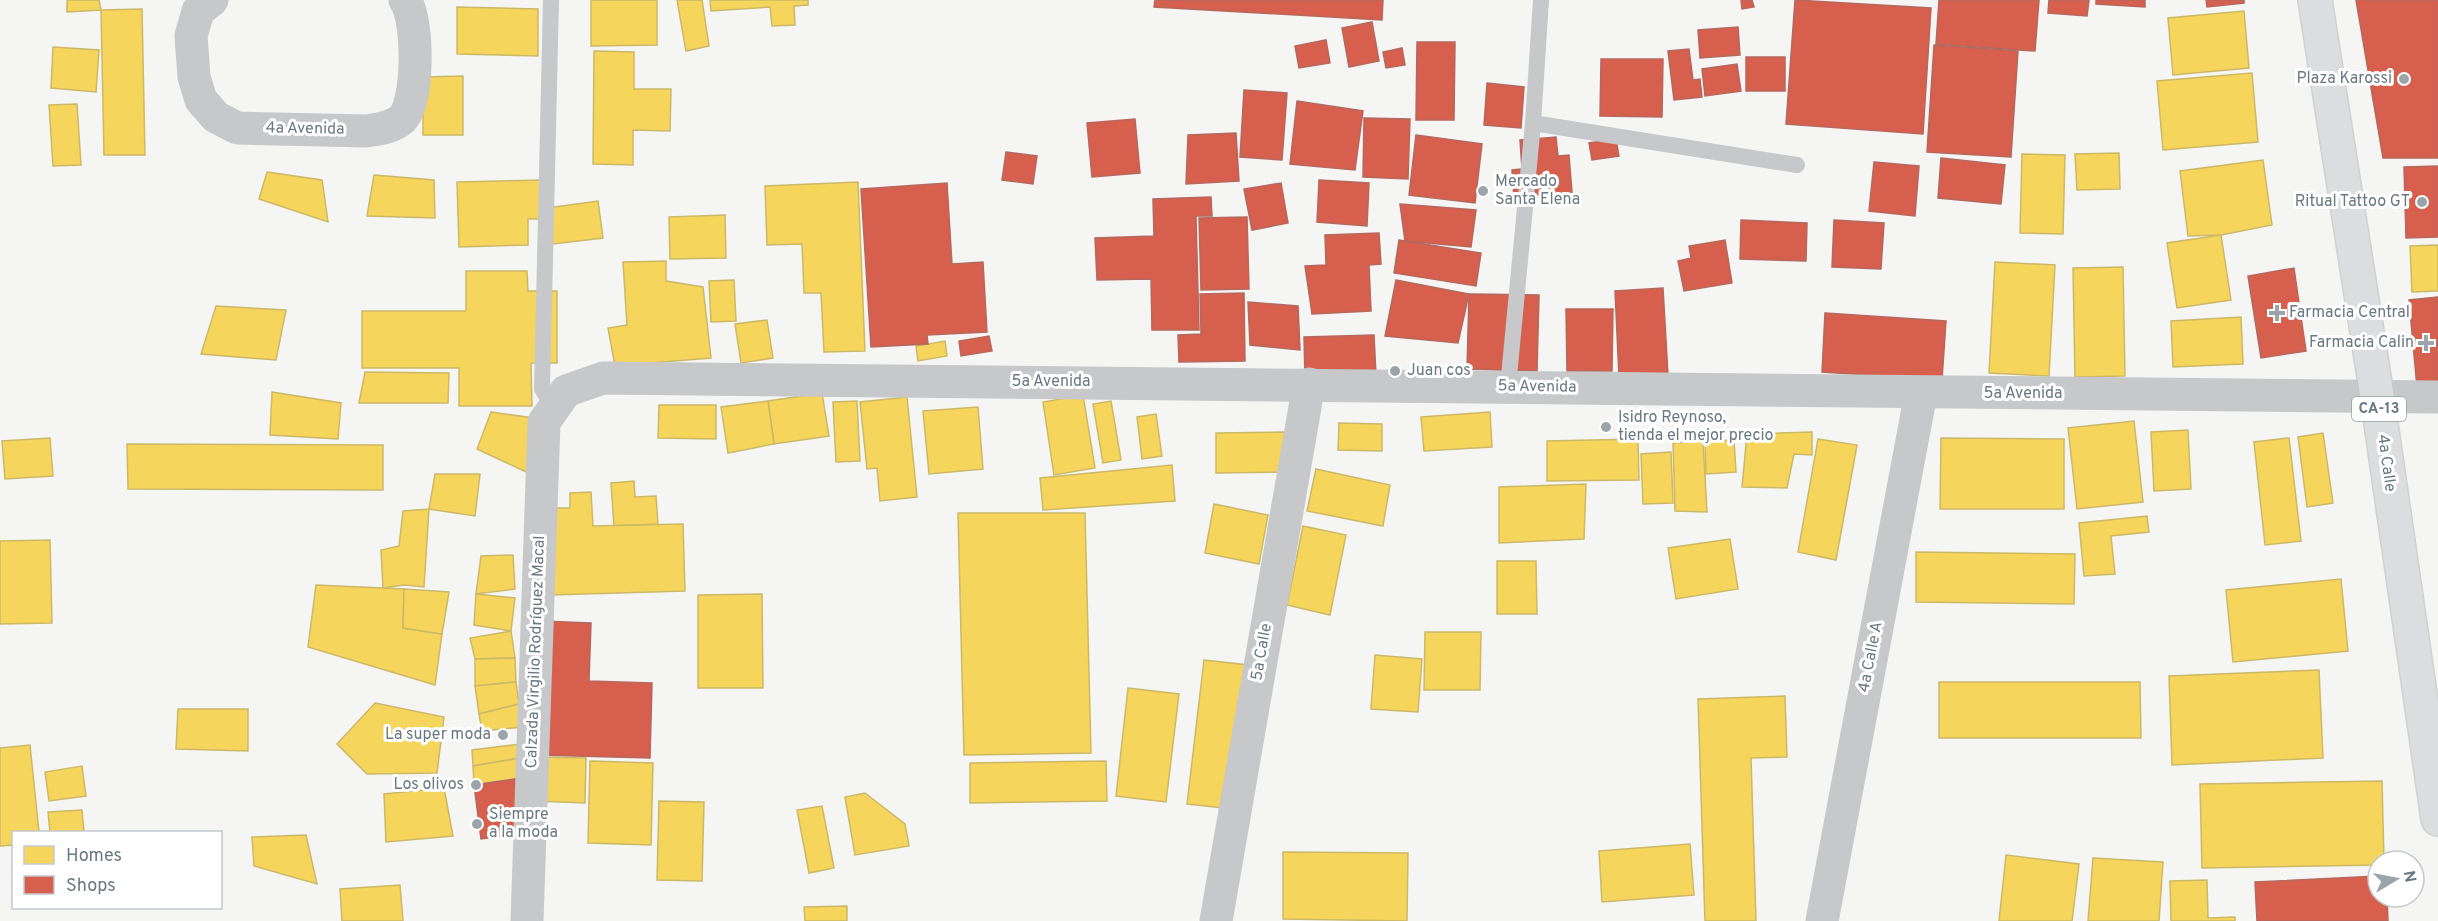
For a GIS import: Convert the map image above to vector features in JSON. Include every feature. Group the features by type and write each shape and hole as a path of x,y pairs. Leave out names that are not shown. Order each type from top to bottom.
{"main road":[{"name":"4a Calle","path":"2315,0 2377,396 2438,819"}],"street":[{"name":"4a Avenida","path":"212,0 198,11 191,36 194,77 201,100 216,117 237,128 366,131 385,128 401,119 411,104 414,73 413,24 405,0"},
{"name":"5a Avenida","path":"560,399 603,378 2438,397"},
{"name":"5a Calle","path":"1216,921 1309,384"},
{"name":"4a Calle A","path":"1822,921 1921,393"},
{"name":"Calzada Virgilio Rodríguez Macal","path":"527,921 544,422 560,399"}],"lane":[{"path":"551,0 542,389 560,399"},
{"path":"1508,387 1533,123 1541,0"},
{"path":"1533,123 1797,165"}],"building: Homes":[{"path":"67,0 99,0 101,10 67,12"},
{"path":"591,0 657,0 657,45 591,46"},
{"path":"677,0 702,0 709,46 686,51"},
{"path":"710,0 808,0 808,5 794,6 795,25 772,26 770,7 711,11"},
{"path":"457,7 538,9 538,56 457,54"},
{"path":"142,9 145,155 104,155 101,10"},
{"path":"2244,11 2249,68 2173,75 2168,18"},
{"path":"53,47 99,50 96,92 51,88"},
{"path":"594,51 634,52 634,89 671,89 670,131 633,130 633,165 593,164"},
{"path":"2252,73 2258,142 2163,150 2157,81"},
{"path":"463,76 463,135 423,135 423,77"},
{"path":"77,104 81,165 53,166 49,105"},
{"path":"2119,153 2120,189 2077,190 2075,154"},
{"path":"2022,154 2065,155 2063,234 2020,233"},
{"path":"2263,160 2272,225 2221,235 2188,236 2180,171"},
{"path":"267,172 322,180 328,222 259,199"},
{"path":"374,175 434,180 435,218 367,216"},
{"path":"544,180 545,219 528,219 528,245 459,247 457,182"},
{"path":"858,182 865,351 824,352 821,293 804,293 802,244 767,245 765,186"},
{"path":"598,201 603,238 553,244 548,208"},
{"path":"725,215 726,258 670,259 669,217"},
{"path":"2221,235 2231,300 2177,308 2167,243"},
{"path":"2438,245 2438,291 2412,292 2410,246"},
{"path":"666,261 666,281 703,287 711,358 615,366 608,328 627,325 623,262"},
{"path":"1995,262 2055,265 2049,376 1989,373"},
{"path":"2123,267 2125,376 2075,377 2073,268"},
{"path":"466,271 527,271 528,291 557,291 557,363 531,363 532,406 459,406 459,368 362,368 362,311 466,311"},
{"path":"734,280 736,321 711,322 709,281"},
{"path":"216,306 286,310 276,360 201,354"},
{"path":"2241,317 2243,364 2173,367 2171,321"},
{"path":"767,320 773,358 741,363 735,324"},
{"path":"945,341 947,356 918,361 916,346"},
{"path":"365,372 449,373 448,403 359,403"},
{"path":"272,392 341,403 338,439 270,435"},
{"path":"822,393 829,436 774,444 768,401"},
{"path":"1083,395 1095,468 1054,475 1043,402"},
{"path":"907,397 917,497 880,501 877,468 867,469 860,402"},
{"path":"768,401 774,444 728,453 721,407"},
{"path":"857,401 860,461 836,462 833,402"},
{"path":"1111,401 1121,460 1103,463 1093,404"},
{"path":"659,405 716,405 716,439 658,438"},
{"path":"978,407 983,469 929,474 923,411"},
{"path":"491,412 541,419 537,477 477,449"},
{"path":"1490,412 1492,447 1424,451 1421,417"},
{"path":"1156,414 1162,456 1142,459 1137,417"},
{"path":"2134,421 2143,502 2077,509 2068,428"},
{"path":"1339,423 1382,424 1382,451 1338,450"},
{"path":"2188,430 2191,489 2154,491 2151,432"},
{"path":"1285,432 1286,472 1216,473 1216,433"},
{"path":"1812,432 1812,455 1794,454 1787,488 1742,487 1747,434"},
{"path":"2323,433 2333,503 2307,507 2298,437"},
{"path":"50,438 53,476 5,479 2,441"},
{"path":"1941,438 2064,439 2064,509 1940,509"},
{"path":"2289,438 2301,541 2265,545 2254,442"},
{"path":"1638,439 1639,480 1547,481 1547,441"},
{"path":"1818,439 1857,445 1836,560 1798,552"},
{"path":"1734,440 1736,472 1706,474 1705,441"},
{"path":"1703,441 1707,512 1675,511 1673,443"},
{"path":"127,444 383,445 383,490 128,489"},
{"path":"1671,452 1673,503 1643,504 1641,454"},
{"path":"1172,465 1175,501 1043,510 1040,478"},
{"path":"1316,469 1390,485 1383,526 1307,511"},
{"path":"435,474 480,474 475,516 429,509"},
{"path":"634,481 635,497 656,496 658,524 614,526 611,483"},
{"path":"1586,484 1584,539 1499,543 1499,487"},
{"path":"591,492 593,526 683,524 685,591 551,595 549,508 570,508 570,493"},
{"path":"1214,504 1268,515 1259,564 1205,553"},
{"path":"429,509 424,587 404,585 383,588 381,550 399,546 403,511"},
{"path":"958,513 1085,513 1091,753 964,755"},
{"path":"2147,516 2149,532 2111,536 2115,574 2084,576 2079,523"},
{"path":"1303,526 1346,535 1330,615 1287,605"},
{"path":"1730,539 1738,589 1676,599 1668,548"},
{"path":"50,540 52,623 0,624 0,541"},
{"path":"1916,552 2075,554 2074,604 1916,602"},
{"path":"513,555 515,589 476,594 481,556"},
{"path":"1497,561 1536,561 1537,614 1497,614"},
{"path":"2341,579 2348,651 2233,662 2226,590"},
{"path":"316,585 404,589 403,628 442,634 435,685 308,647"},
{"path":"404,589 449,592 442,634 403,628"},
{"path":"476,594 515,598 511,631 474,625"},
{"path":"762,594 763,688 698,688 698,595"},
{"path":"511,631 515,658 475,659 470,638"},
{"path":"1425,632 1481,632 1480,690 1424,690"},
{"path":"1375,655 1422,659 1418,712 1371,709"},
{"path":"515,658 516,682 475,686 475,659"},
{"path":"1204,660 1249,665 1233,809 1187,804"},
{"path":"2319,670 2323,758 2172,765 2169,676"},
{"path":"516,682 519,704 479,714 475,686"},
{"path":"1939,682 2140,682 2141,738 1939,738"},
{"path":"1128,688 1179,694 1166,802 1116,796"},
{"path":"1785,696 1787,757 1751,758 1756,921 1705,921 1698,699"},
{"path":"375,703 444,717 437,773 367,774 337,744"},
{"path":"519,704 523,727 482,731 479,714"},
{"path":"178,709 248,709 248,751 176,749"},
{"path":"521,744 520,758 473,766 472,750"},
{"path":"30,745 39,831 12,831 12,845 0,846 0,748"},
{"path":"536,757 586,758 585,803 535,801"},
{"path":"520,758 521,778 474,785 473,766"},
{"path":"590,761 653,763 651,845 588,843"},
{"path":"1106,761 1107,801 970,803 970,763"},
{"path":"82,766 86,796 49,801 45,772"},
{"path":"2382,781 2384,849 2366,849 2366,865 2202,868 2200,784"},
{"path":"444,788 453,836 386,842 384,794"},
{"path":"865,793 905,824 909,846 855,855 845,797"},
{"path":"659,801 704,802 702,881 657,880"},
{"path":"822,806 834,868 809,873 797,810"},
{"path":"82,810 84,831 50,831 48,812"},
{"path":"306,835 317,884 254,866 252,837"},
{"path":"1690,844 1694,895 1602,902 1599,851"},
{"path":"1283,852 1408,853 1407,921 1283,919"},
{"path":"2006,855 2079,864 2072,921 1999,921"},
{"path":"2093,858 2163,862 2159,921 2088,921"},
{"path":"2207,880 2208,918 2235,917 2235,921 2171,921 2170,881"},
{"path":"400,885 403,921 342,921 340,889"},
{"path":"847,906 847,921 805,921 804,907"}],"building: Shops":[{"path":"1155,0 1383,0 1382,20 1154,7"},
{"path":"1741,0 1752,0 1754,7 1742,9"},
{"path":"1795,0 1931,8 1923,134 1786,124"},
{"path":"1939,0 2039,0 2035,51 1936,44"},
{"path":"2049,0 2089,0 2087,16 2048,13"},
{"path":"2096,0 2145,0 2145,7 2096,4"},
{"path":"2206,0 2244,0 2244,3 2207,7"},
{"name":"Plaza Karossi","path":"2356,0 2438,0 2438,158 2383,158"},
{"path":"1372,22 1379,61 1349,67 1342,28"},
{"path":"1738,27 1740,55 1700,58 1698,30"},
{"path":"1326,40 1330,63 1299,68 1295,46"},
{"path":"1417,42 1455,42 1454,120 1416,120"},
{"path":"1934,45 2018,51 2011,157 1927,152"},
{"path":"1402,48 1405,65 1386,68 1383,52"},
{"path":"1689,49 1693,80 1700,79 1702,97 1674,100 1668,51"},
{"path":"1746,57 1785,57 1785,91 1746,91"},
{"path":"1601,59 1663,59 1662,117 1600,116"},
{"path":"1737,64 1741,91 1705,96 1702,69"},
{"path":"1487,83 1524,87 1521,128 1484,125"},
{"path":"1244,90 1287,93 1282,160 1240,157"},
{"path":"1297,101 1363,111 1355,170 1290,164"},
{"path":"1364,118 1410,119 1408,179 1363,177"},
{"path":"1135,119 1140,173 1092,177 1087,123"},
{"path":"1236,133 1239,181 1186,184 1188,135"},
{"path":"1416,135 1482,144 1475,203 1409,195"},
{"path":"1556,137 1558,156 1569,155 1572,192 1514,198 1512,170 1522,169 1520,140"},
{"path":"1616,139 1619,156 1592,160 1589,143"},
{"path":"1006,152 1037,156 1033,184 1002,180"},
{"path":"1941,158 2005,165 2001,204 1938,198"},
{"path":"1874,162 1919,166 1915,216 1869,211"},
{"name":"Ritual Tattoo GT","path":"2438,166 2438,237 2406,238 2404,167"},
{"path":"1319,180 1369,183 1367,226 1317,222"},
{"path":"947,183 952,264 983,262 987,332 927,335 928,344 871,347 861,189"},
{"path":"1281,183 1288,223 1252,230 1244,189"},
{"path":"1211,197 1212,216 1196,216 1199,330 1152,330 1151,279 1097,280 1095,238 1154,236 1153,199"},
{"path":"1400,204 1476,210 1471,247 1405,241"},
{"path":"1247,217 1249,289 1201,290 1199,218"},
{"path":"1741,220 1807,223 1806,261 1740,259"},
{"path":"1834,220 1884,223 1881,269 1832,267"},
{"path":"1379,233 1381,264 1369,265 1371,311 1312,314 1305,266 1326,265 1325,235"},
{"path":"1399,240 1481,253 1476,286 1394,273"},
{"path":"1725,240 1732,283 1684,291 1678,261 1691,258 1689,246"},
{"name":"Farmacia Central","path":"2294,268 2306,351 2261,358 2248,276"},
{"path":"1396,280 1469,294 1458,343 1385,336"},
{"path":"1663,288 1668,375 1619,377 1615,291"},
{"path":"1244,293 1245,361 1179,362 1178,335 1201,334 1200,294"},
{"path":"1469,294 1539,295 1537,371 1467,369"},
{"name":"Farmacia Calin","path":"2438,297 2438,385 2417,387 2409,300"},
{"path":"1248,302 1298,306 1300,350 1250,345"},
{"path":"1566,309 1613,309 1612,371 1567,371"},
{"path":"1825,313 1946,321 1942,380 1822,372"},
{"path":"1374,335 1376,375 1305,378 1304,337"},
{"path":"989,336 992,351 961,356 959,341"},
{"path":"541,621 591,623 589,681 652,683 650,758 537,755"},
{"path":"521,778 524,833 481,839 474,785"},
{"path":"2366,877 2366,909 2388,909 2388,921 2257,921 2255,882"}],"place":[{"name":"Plaza Karossi","path":"2404,79"},
{"name":"Mercado Santa Elena","path":"1483,191"},
{"name":"Ritual Tattoo GT","path":"2422,202"},
{"name":"Farmacia Central","path":"2277,313"},
{"name":"Farmacia Calin","path":"2426,343"},
{"name":"Juan cos","path":"1395,371"},
{"name":"Isidro Reynoso, tienda el mejor precio","path":"1606,427"},
{"name":"La super moda","path":"503,735"},
{"name":"Los olivos","path":"476,785"},
{"name":"Siempre a la moda","path":"477,824"}]}
